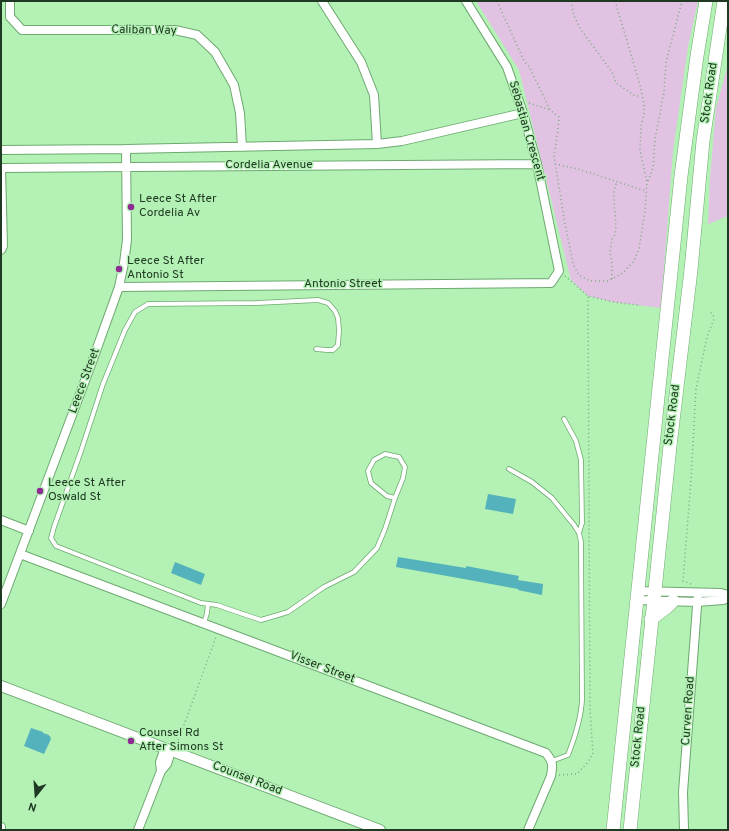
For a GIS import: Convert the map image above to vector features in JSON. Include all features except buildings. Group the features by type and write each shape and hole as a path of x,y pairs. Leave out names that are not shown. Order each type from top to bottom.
{"highway":[{"name":"Stock Road","path":"612,830 681,176 706,1"},
{"name":"Stock Road","path":"630,830 651,619 691,270 702,141 724,1"},
{"path":"651,619 673,601"}],"street":[{"name":"Caliban Way","path":"10,1 10,17 22,30 175,30 197,35 216,52 234,85 240,113 242,147"},
{"path":"322,1 361,62 374,95 377,144"},
{"name":"Sebastian Crescent","path":"466,1 507,67 523,113 537,164 559,270"},
{"name":"Cordelia Avenue","path":"1,150 126,150 377,144 402,141 523,113"},
{"name":"Leece Street","path":"1,604 119,287 124,263 126,240 126,150"},
{"name":"Cordelia Avenue","path":"1,168 537,164"},
{"path":"1,168 3,246 1,250"},
{"name":"Antonio Street","path":"119,287 551,283 559,270"},
{"path":"1,520 29,531"},
{"name":"Visser Street","path":"20,554 546,754 552,761"},
{"path":"637,595 654,596 698,593 721,593 728,595"},
{"name":"Curven Road","path":"684,830 683,792 698,593"},
{"path":"654,596 673,601 698,602 723,600 728,598"},
{"name":"Counsel Road","path":"1,686 380,830"},
{"path":"138,830 161,770 160,762 170,750"},
{"path":"528,830 551,776 553,767 552,761"}],"lane":[{"path":"316,349 334,350 338,345 339,330 338,318 335,311 328,303 318,300 257,303 148,304 135,312 125,330 103,384 51,538 56,546 201,603 217,605 261,620 288,612 324,587 354,572 377,548 403,478 404,467 399,457 384,454 374,460 368,471 371,482 387,496 395,498"},
{"path":"564,419 576,441 581,460 582,523 579,533"},
{"path":"509,469 532,482 552,498 574,525 579,533 581,542 581,711 575,737 568,755 552,761"},
{"path":"204,624 208,604"}],"path":[{"path":"497,1 524,61 530,68 550,110"},
{"path":"571,1 574,16 581,30 612,72 616,83 636,96 642,96"},
{"path":"615,1 644,104 640,150 647,182"},
{"path":"527,103 550,110 559,117 554,156 573,264 579,275 590,281 608,281 623,273 634,261 639,249 645,211 647,182 653,168 664,92 666,62 682,1"},
{"path":"555,164 578,169 646,190"},
{"path":"612,278 610,252 616,227 614,191 617,181"},
{"path":"559,270 588,296 613,302 638,305"},
{"path":"698,593 699,586 683,581 696,389 706,337 714,319 712,314 709,312"},
{"path":"170,750 219,629"}],"shaded area":[{"path":"476,1 698,1 688,47 673,151 661,308 613,302 588,296 571,280 519,70"},
{"path":"728,64 728,216 708,224 716,108"}],"place":[{"name":"Leece St After Cordelia Av","path":"131,207"},
{"name":"Leece St After Antonio St","path":"119,269"},
{"name":"Leece St After Oswald St","path":"40,491"},
{"name":"Counsel Rd After Simons St","path":"131,741"}]}
